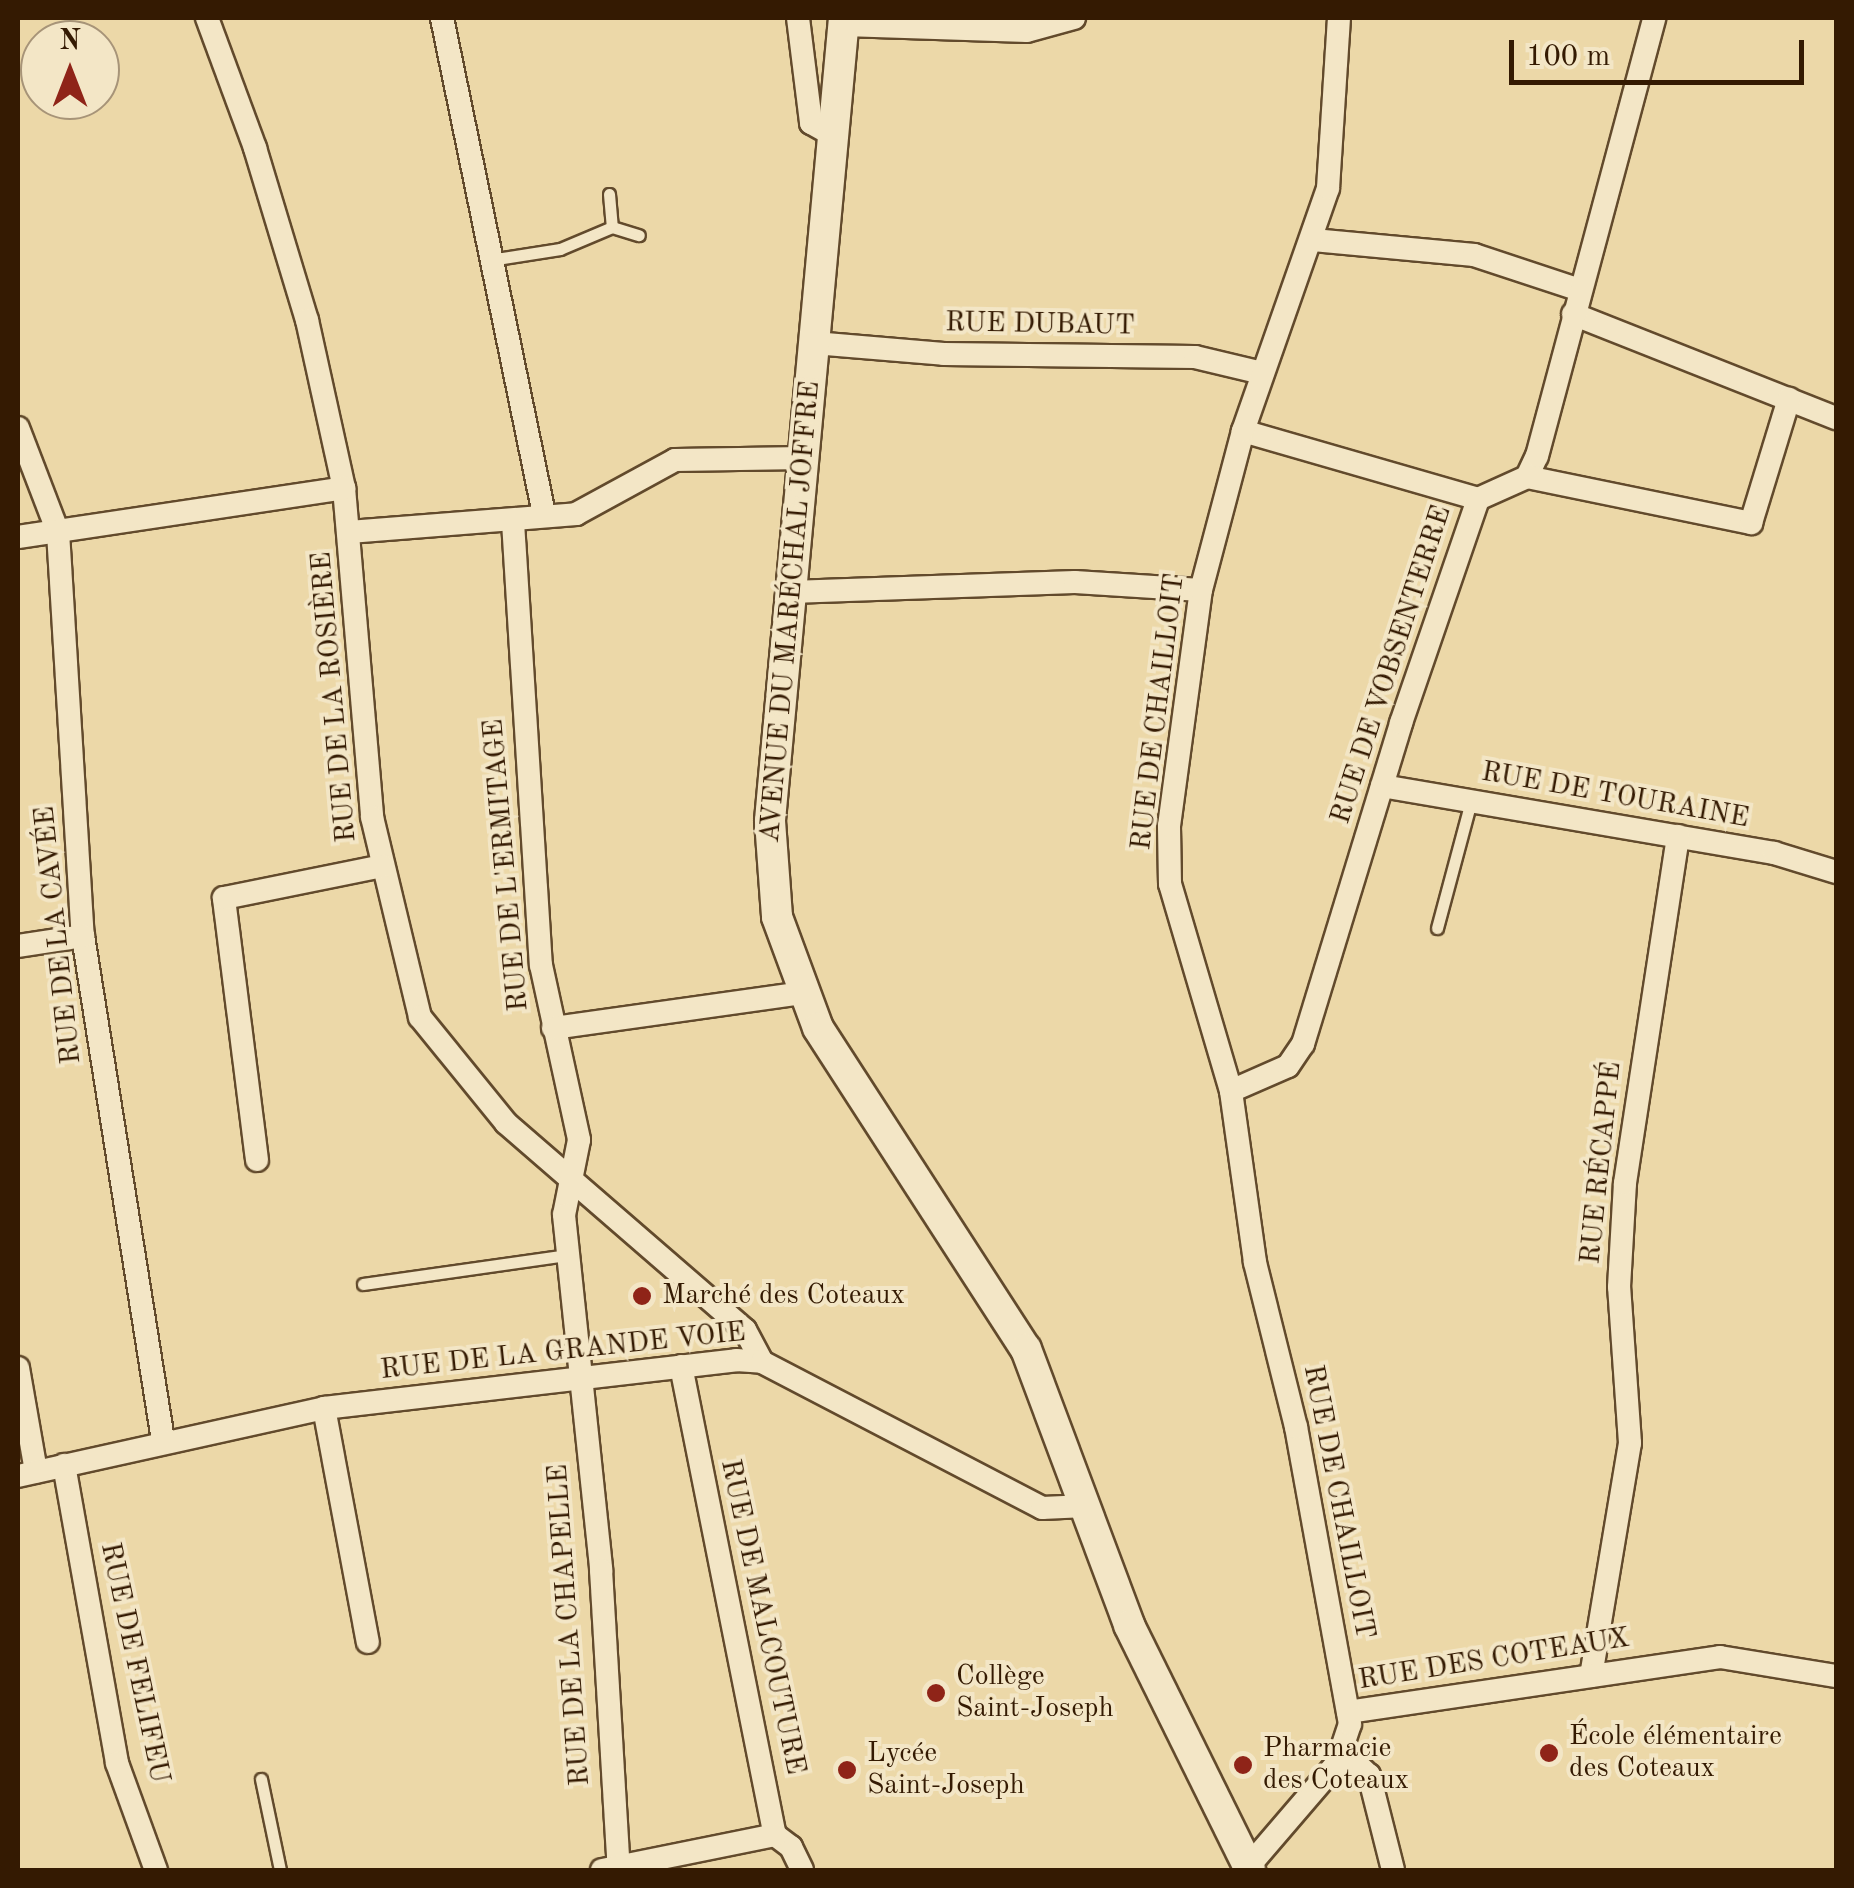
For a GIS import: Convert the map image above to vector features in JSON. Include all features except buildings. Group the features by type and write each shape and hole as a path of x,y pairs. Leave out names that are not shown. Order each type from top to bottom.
{"street":[{"name":"RUE DE LA ROSIÈRE","path":"207,18 302,303 344,488 372,818 420,1016 506,1123 745,1330 762,1362"},
{"path":"442,18 544,514"},
{"path":"798,18 812,122 834,136"},
{"path":"844,21 1027,31 1074,18"},
{"name":"RUE DE CHAILLOIT","path":"1338,18 1328,188 1313,240 1243,431 1201,590 1168,855 1170,884 1231,1091 1255,1262 1296,1426 1348,1712"},
{"path":"1654,18 1527,477 1751,523 1789,399"},
{"name":"AVENUE DU MARÉCHAL JOFFRE","path":"844,21 770,852 777,918 802,993 838,1061 1026,1350 1129,1625 1249,1869"},
{"path":"1313,240 1474,255 1580,290"},
{"path":"1574,314 1836,418"},
{"name":"RUE DUBAUT","path":"814,343 944,354 1195,357 1262,373"},
{"name":"RUE DE LA CAVÉE","path":"18,428 58,532 84,936 163,1440"},
{"path":"1243,431 1478,499"},
{"path":"349,532 514,522 544,514 576,514 675,460 804,458"},
{"name":"RUE DE VOBSENTERRE","path":"1231,1091 1288,1066 1303,1044 1382,786 1478,499 1527,477"},
{"path":"18,538 344,488"},
{"name":"RUE DE L'ERMITAGE","path":"514,522 526,768 553,1028 579,1140 569,1181 566,1255 578,1376"},
{"path":"791,592 1075,582 1201,590"},
{"name":"RUE DE TOURAINE","path":"1382,786 1678,836 1836,872"},
{"name":"RUE RÉCAPPÉ","path":"1591,1676 1630,1442 1620,1288 1625,1183 1678,836"},
{"path":"257,1160 224,898 383,866"},
{"path":"18,946 84,936"},
{"path":"553,1028 802,993"},
{"name":"RUE DE LA GRANDE VOIE","path":"27,1474 163,1440 324,1408 578,1376 762,1362 1042,1508 1086,1506"},
{"name":"RUE DE MALCOUTURE","path":"681,1366 775,1836 791,1847 802,1870"},
{"path":"18,1368 27,1474"},
{"name":"RUE DE LA CHAPELLE","path":"578,1376 601,1570 613,1869"},
{"path":"324,1408 368,1642"},
{"name":"RUE DE FELIFEU","path":"64,1465 117,1763 156,1870"},
{"name":"RUE DES COTEAUX","path":"1344,1752 1348,1712 1720,1656 1836,1676"},
{"path":"1249,1869 1344,1752 1369,1776 1392,1870"},
{"path":"613,1869 775,1836"}],"lane":[{"path":"609,194 612,227"},
{"path":"490,260 560,249 612,227 639,235"},
{"path":"1437,928 1471,801"},
{"path":"364,1284 566,1255"},
{"path":"261,1779 280,1870"}],"place":[{"name":"Marché des Coteaux","path":"642,1296"},
{"name":"Collège Saint-Joseph","path":"936,1693"},
{"name":"École élémentaire des Coteaux","path":"1549,1753"},
{"name":"Pharmacie des Coteaux","path":"1243,1765"},
{"name":"Lycée Saint-Joseph","path":"847,1770"}]}
